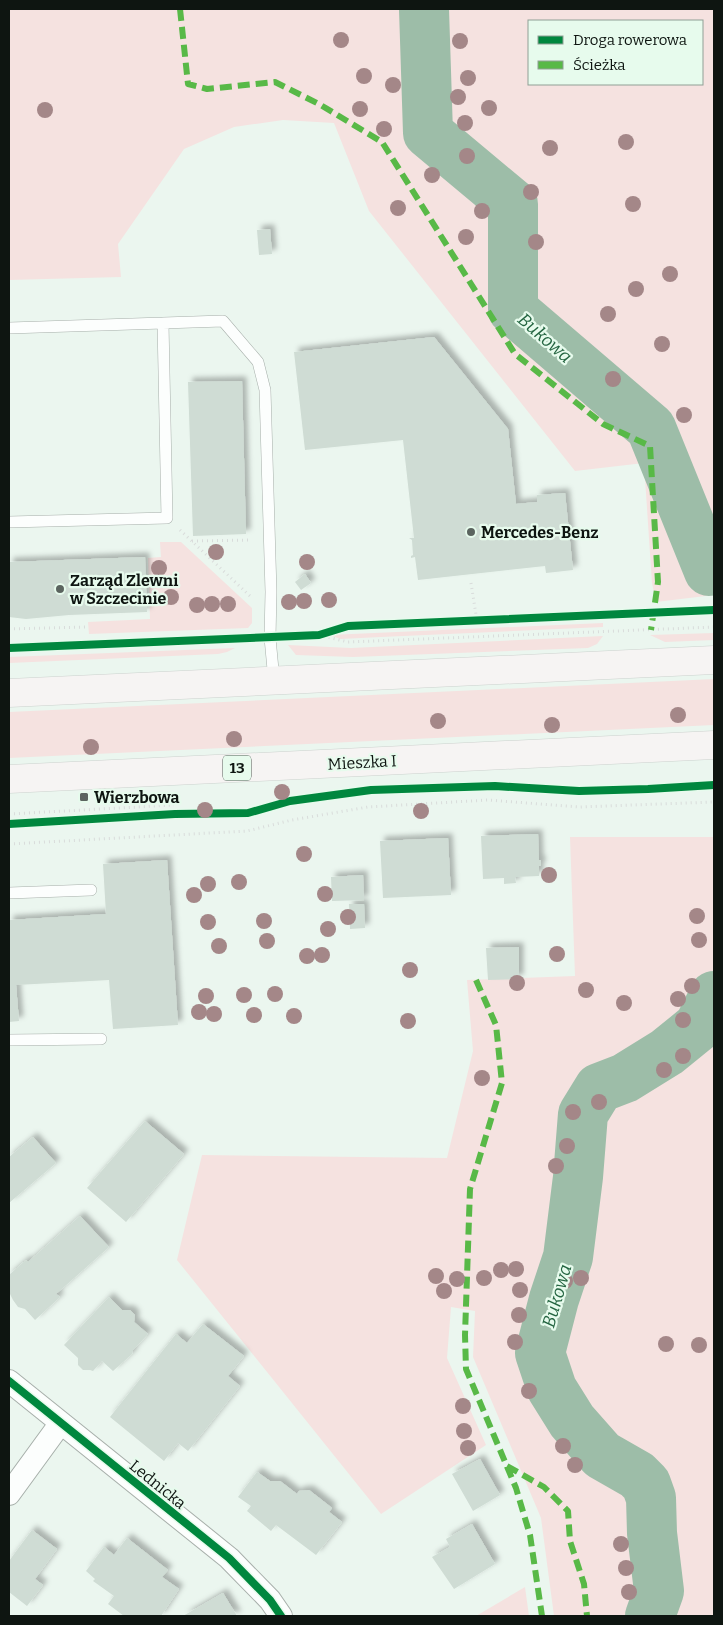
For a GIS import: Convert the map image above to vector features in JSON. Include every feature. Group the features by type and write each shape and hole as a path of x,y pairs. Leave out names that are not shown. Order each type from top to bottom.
{"main road":[{"path":"9,693 714,660"},
{"name":"Mieszka I","path":"9,779 714,745"}],"street":[{"name":"Lednicka","path":"9,1381 60,1424 229,1558 270,1600 281,1616"},
{"path":"9,1494 60,1424"}],"lane":[{"path":"9,328 223,321 258,362 265,390 271,592 270,638 274,680"},
{"path":"9,522 167,518 163,323"},
{"path":"9,893 91,890"},
{"path":"9,1040 101,1039"}],"path":[{"path":"167,518 256,601"},
{"path":"192,541 254,540"},
{"path":"471,584 477,621"},
{"path":"467,621 487,620"},
{"path":"9,629 86,627"},
{"path":"319,635 348,642 714,627"},
{"path":"319,635 334,630"},
{"path":"9,844 247,831 292,820 368,807 488,800 579,807 714,802"},
{"path":"9,814 174,806"}],"shaded area":[{"path":"9,9 714,9 714,595 656,602 652,583 644,463 575,471 369,211 334,123 283,120 234,127 184,149 118,244 121,277 9,280"},
{"path":"160,542 181,542 252,608 252,623 248,628 89,634 88,622 150,619 148,558 161,557"},
{"path":"603,623 603,627 341,639 329,635"},
{"path":"714,633 714,640 665,642 650,635"},
{"path":"603,636 597,644 588,648 353,657 296,655 288,645 351,648"},
{"path":"235,648 218,654 9,663 9,657"},
{"path":"714,679 714,725 9,758 9,712"},
{"path":"570,837 714,837 714,1616 554,1616 541,1518 473,1357 475,1311 451,1307 447,1358 486,1445 381,1514 177,1260 202,1155 447,1158 473,1051 467,980 575,976"},
{"path":"525,1587 529,1616 476,1616"}],"building":[{"path":"270,229 272,254 259,255 257,230"},
{"path":"434,337 508,429 516,504 537,502 537,495 565,493 573,570 546,573 545,566 418,580 415,557 411,558 413,555 412,540 409,538 414,538 403,440 305,450 294,352"},
{"path":"242,381 246,534 193,536 188,382"},
{"path":"145,557 147,612 69,615 26,619 9,617 9,562"},
{"path":"305,574 311,583 301,590 295,582"},
{"path":"538,834 539,860 541,860 539,876 515,877 516,883 504,884 504,878 483,879 481,836"},
{"path":"448,838 451,895 383,898 380,841"},
{"path":"167,860 178,1025 113,1029 109,980 16,985 19,1021 9,1022 9,920 106,914 103,864"},
{"path":"363,875 364,900 332,901 331,877"},
{"path":"349,904 364,904 365,928 350,929"},
{"path":"519,947 519,979 488,980 486,948"},
{"path":"145,1121 184,1154 126,1222 87,1188"},
{"path":"33,1137 56,1163 9,1203 9,1157"},
{"path":"80,1216 109,1247 56,1294 60,1297 35,1320 25,1309 18,1307 13,1300 9,1292 9,1275 26,1260 28,1262"},
{"path":"109,1297 122,1310 130,1310 135,1315 134,1322 148,1334 133,1350 132,1354 113,1371 102,1361 93,1371 83,1370 78,1365 78,1358 64,1345"},
{"path":"203,1324 244,1356 228,1376 240,1386 188,1451 178,1443 164,1461 110,1417 176,1334 187,1343"},
{"path":"480,1459 500,1495 473,1511 452,1474"},
{"path":"257,1472 270,1481 280,1481 297,1494 299,1491 309,1490 332,1508 329,1512 342,1522 316,1555 276,1525 271,1531 247,1511 251,1506 238,1497"},
{"path":"472,1524 495,1564 454,1589 432,1557 450,1547 446,1539"},
{"path":"32,1530 57,1549 35,1579 43,1585 27,1606 9,1592 9,1561"},
{"path":"127,1538 168,1570 162,1577 179,1589 161,1616 124,1616 108,1604 114,1596 93,1581 95,1579 86,1571 104,1547 114,1555"},
{"path":"223,1593 237,1616 183,1616"}],"waterway":[{"name":"Bukowa","path":"424,9 428,133 513,204 513,310 651,428 709,571"},
{"name":"Bukowa","path":"650,1616 659,1591 652,1533 651,1498 646,1484 637,1475 602,1455 572,1421 552,1389 540,1353 554,1299 568,1257 578,1177 583,1114 599,1088 625,1078 667,1052 699,1026 714,996"}],"marked path":[{"path":"180,9 188,84 207,89 275,82 319,104 382,142 515,354 603,424 650,446 658,582 651,630"},
{"path":"476,980 496,1025 502,1083 470,1189 465,1335 466,1369 516,1488 530,1535 542,1616"},
{"path":"507,1466 544,1487 568,1511 570,1541 584,1584 587,1616"}],"cycle path":[{"path":"9,648 319,635 348,626 714,610"},
{"path":"9,824 175,814 248,813 290,801 371,790 495,786 579,791 714,785"},
{"path":"9,1381 229,1558 270,1600 281,1616"}],"place":[{"name":"Mercedes-Benz","path":"471,532"},
{"name":"Zarząd Zlewni w Szczecinie","path":"60,589"},
{"name":"Wierzbowa","path":"84,797"}]}
